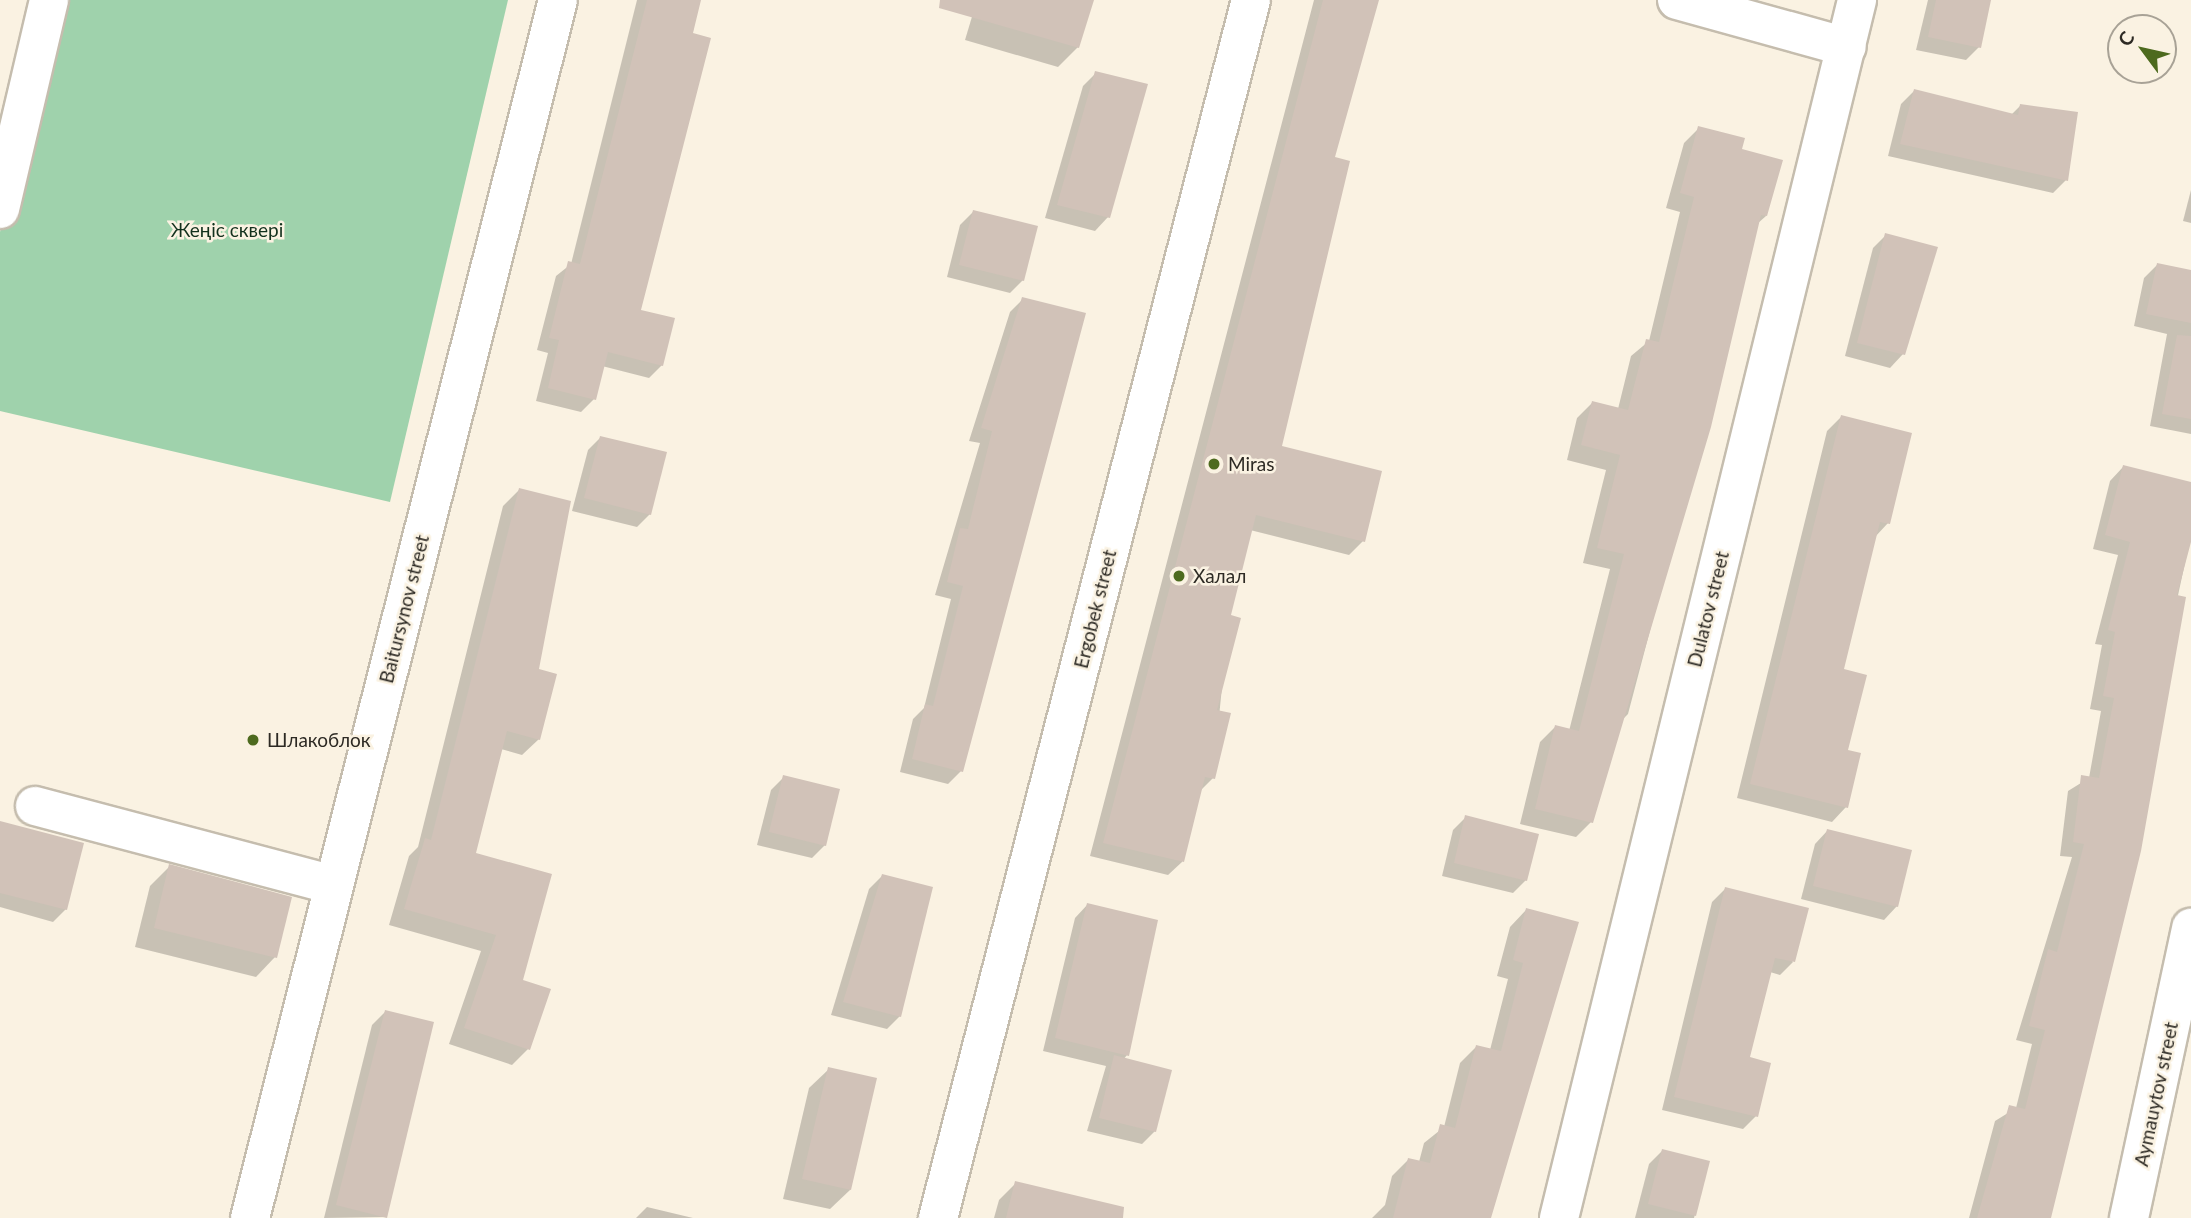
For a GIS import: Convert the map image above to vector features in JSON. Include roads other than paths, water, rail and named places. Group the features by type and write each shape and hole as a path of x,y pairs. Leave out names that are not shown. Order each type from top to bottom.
{"street":[{"path":"0,209 50,0"},
{"name":"Baitursynov street","path":"250,1218 558,0"},
{"name":"Ergobek street","path":"938,1218 1251,0"},
{"path":"1677,0 1847,47"},
{"name":"Dulatov street","path":"1559,1218 1857,0"},
{"path":"35,806 334,886"},
{"name":"Aymauytov street","path":"2129,1218 2191,928"}],"place":[{"name":"Miras","path":"1214,464"},
{"name":"Халал","path":"1179,576"},
{"name":"Шлакоблок","path":"253,740"}],"park label":[{"name":"Жеңіс сквері","path":"227,230"}]}
